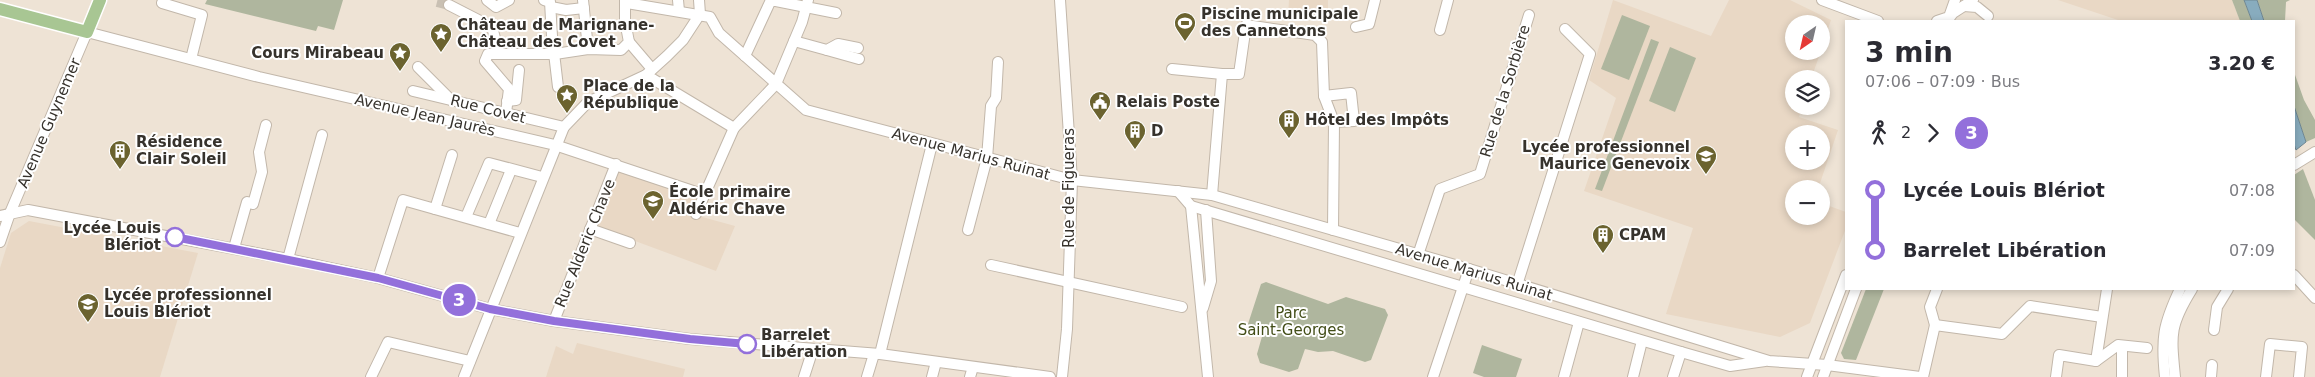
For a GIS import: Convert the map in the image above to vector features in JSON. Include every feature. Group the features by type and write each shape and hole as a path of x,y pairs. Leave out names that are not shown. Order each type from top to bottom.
{"main road":[{"path":"0,9 87,32 100,0"}],"street":[{"path":"487,0 496,7 509,0"},
{"path":"678,0 678,11"},
{"path":"464,377 555,145 564,127 588,102 649,72 683,40 700,14 700,0"},
{"path":"745,56 771,0 807,3 836,14"},
{"name":"Rue de Figueras","path":"1060,0 1072,180 1062,377"},
{"path":"1356,27 1369,24 1375,0"},
{"path":"1440,30 1448,0"},
{"path":"1822,0 1875,20"},
{"path":"1948,19 1955,0"},
{"path":"1986,0 1989,19"},
{"path":"700,14 626,2 625,21 629,42 649,72 734,128"},
{"path":"162,3 202,15 191,59"},
{"path":"558,87 548,3 566,10 584,4 588,49"},
{"path":"696,214 734,128 776,84 794,42 807,3"},
{"path":"1948,19 1958,9 1968,3 1977,7 1989,19"},
{"path":"449,5 463,5 492,27 499,53"},
{"name":"Avenue Marius Ruinat","path":"700,14 710,17 719,33 806,110 1072,180 1212,195 1469,269 1769,361 1827,365 1922,377"},
{"name":"Rue de la Sorbière","path":"1418,255 1440,189 1480,174 1529,15"},
{"path":"1172,69 1239,74 1246,25 1314,35 1322,42 1324,96 1334,122 1333,230"},
{"path":"1517,284 1590,54 1565,29"},
{"name":"Avenue Jean Jaurès","path":"87,32 259,78 555,145"},
{"name":"Avenue Guynemer","path":"0,242 5,214 87,32"},
{"path":"506,113 509,89 486,61 488,54 555,54 588,49 621,50 629,42"},
{"path":"794,42 827,50 838,44 858,54"},
{"path":"968,230 987,158 991,106 996,98 998,62"},
{"path":"418,67 452,100"},
{"path":"507,101 516,100 519,70"},
{"path":"1212,195 1222,74"},
{"name":"Rue Covet","path":"413,91 564,127"},
{"path":"1324,96 1351,93 1354,120 1334,122"},
{"path":"234,248 247,202 253,204 262,172 259,152 266,125"},
{"path":"288,259 322,135"},
{"path":"867,377 877,354 932,144"},
{"name":"Rue Alderic Chave","path":"555,145 705,195"},
{"path":"2295,164 2315,152"},
{"path":"435,209 452,155"},
{"path":"466,218 489,163 542,178"},
{"name":"Rue Alderic Chave","path":"554,321 616,164"},
{"path":"489,224 511,170"},
{"path":"1178,191 1190,206 1208,377"},
{"path":"378,278 403,200 520,233"},
{"name":"Avenue Marius Ruinat","path":"1190,206 1730,366 1769,361"},
{"path":"5,214 28,210 234,248 378,278 490,309 554,321 690,339 877,354 936,362 972,372 1050,377"},
{"path":"1202,314 1211,281 1206,210"},
{"path":"590,229 630,244"},
{"path":"991,265 1182,307"},
{"path":"1433,377 1469,269"},
{"path":"2295,277 2312,295"},
{"path":"1807,377 1845,278"},
{"path":"1823,377 1856,290"},
{"path":"1922,377 1935,325 1930,307 1937,290"},
{"path":"2096,361 2107,290"},
{"path":"2165,377 2162,348 2164,326 2180,290"},
{"path":"2175,377 2171,336 2175,320 2191,290"},
{"path":"2214,330 2216,306 2227,290"},
{"path":"1935,325 2002,334 2030,306 2102,317"},
{"path":"1564,377 1580,322"},
{"path":"1633,377 1642,341"},
{"path":"371,377 388,342 470,361"},
{"path":"2266,377 2270,344 2302,348 2300,377"},
{"path":"2056,377 2059,356 2096,361 2118,345 2147,348"},
{"path":"2122,346 2122,377"},
{"path":"804,377 813,349"},
{"path":"1673,377 1682,352"},
{"path":"932,377 936,362"},
{"path":"2211,377 2212,365"}],"shaded area":[{"path":"1289,0 1328,0 1328,22 1288,16"},
{"name":"Lycée professionnel Maurice Genevoix","path":"1613,0 1711,36 1729,0 1790,0 1821,15 1785,15 1785,60 1818,60 1814,70 1785,70 1785,115 1800,115 1799,117 1823,125 1785,125 1785,170 1824,170 1821,180 1785,180 1785,225 1830,225 1830,206 1845,212 1845,231 1810,323 1780,337 1666,314 1693,228 1584,191 1616,98 1589,80"},
{"path":"2058,0 2232,0 2240,20 2118,20"},
{"name":"Lycée professionnel Maurice Genevoix","path":"1830,127 1838,130 1830,154"},
{"name":"École primaire Aldéric Chave","path":"614,168 701,198 695,215 735,226 716,271 592,225"},
{"name":"Lycée professionnel Louis Blériot","path":"29,221 198,253 160,377 0,377 0,268 11,233"},
{"path":"577,343 685,369 683,377 546,377 556,346 573,354"}],"green space":[{"path":"207,0 343,0 334,30 318,26 316,31 205,4"},
{"path":"2232,0 2244,0 2252,20 2240,20"},
{"path":"2257,0 2290,0 2286,2 2285,20 2264,20"},
{"path":"1622,15 1650,26 1629,80 1601,69"},
{"path":"1651,39 1659,42 1602,191 1595,189"},
{"path":"1670,47 1696,58 1675,112 1649,101"},
{"path":"2295,75 2304,100 2315,120 2315,138 2306,142 2295,109"},
{"path":"2303,169 2315,200 2315,240 2295,220 2295,174"},
{"name":"Parc Saint-Georges","path":"1266,282 1328,304 1346,297 1385,309 1388,315 1371,360 1365,362 1333,351 1318,352 1305,349 1298,369 1289,372 1260,363 1257,354 1263,333 1250,329 1248,324 1261,284"},
{"path":"1866,290 1884,290 1856,360 1844,359 1841,353"},
{"path":"1482,345 1522,359 1516,377 1484,377 1473,373"}],"water":[{"path":"2244,0 2257,0 2264,20 2252,20"},
{"path":"2295,109 2306,142 2296,150 2295,147"}],"tunnel":[{"path":"437,2 449,5"}],"bus line":[{"name":"3","path":"175,237 378,278 490,309 554,321 626,332 747,344"}],"place":[{"name":"Piscine municipale des Cannetons","path":"1185,42"},
{"name":"Château de Marignane- Château des Covet","path":"441,53"},
{"name":"Cours Mirabeau","path":"400,72"},
{"name":"Place de la République","path":"567,114"},
{"name":"Relais Poste","path":"1100,121"},
{"name":"Hôtel des Impôts","path":"1289,139"},
{"name":"D","path":"1135,150"},
{"name":"Résidence Clair Soleil","path":"120,170"},
{"name":"Lycée professionnel Maurice Genevoix","path":"1706,175"},
{"name":"École primaire Aldéric Chave","path":"653,220"},
{"name":"Lycée Louis Blériot","path":"175,237"},
{"name":"CPAM","path":"1603,254"},
{"name":"Lycée professionnel Louis Blériot","path":"88,323"},
{"name":"Barrelet Libération","path":"747,344"}]}
